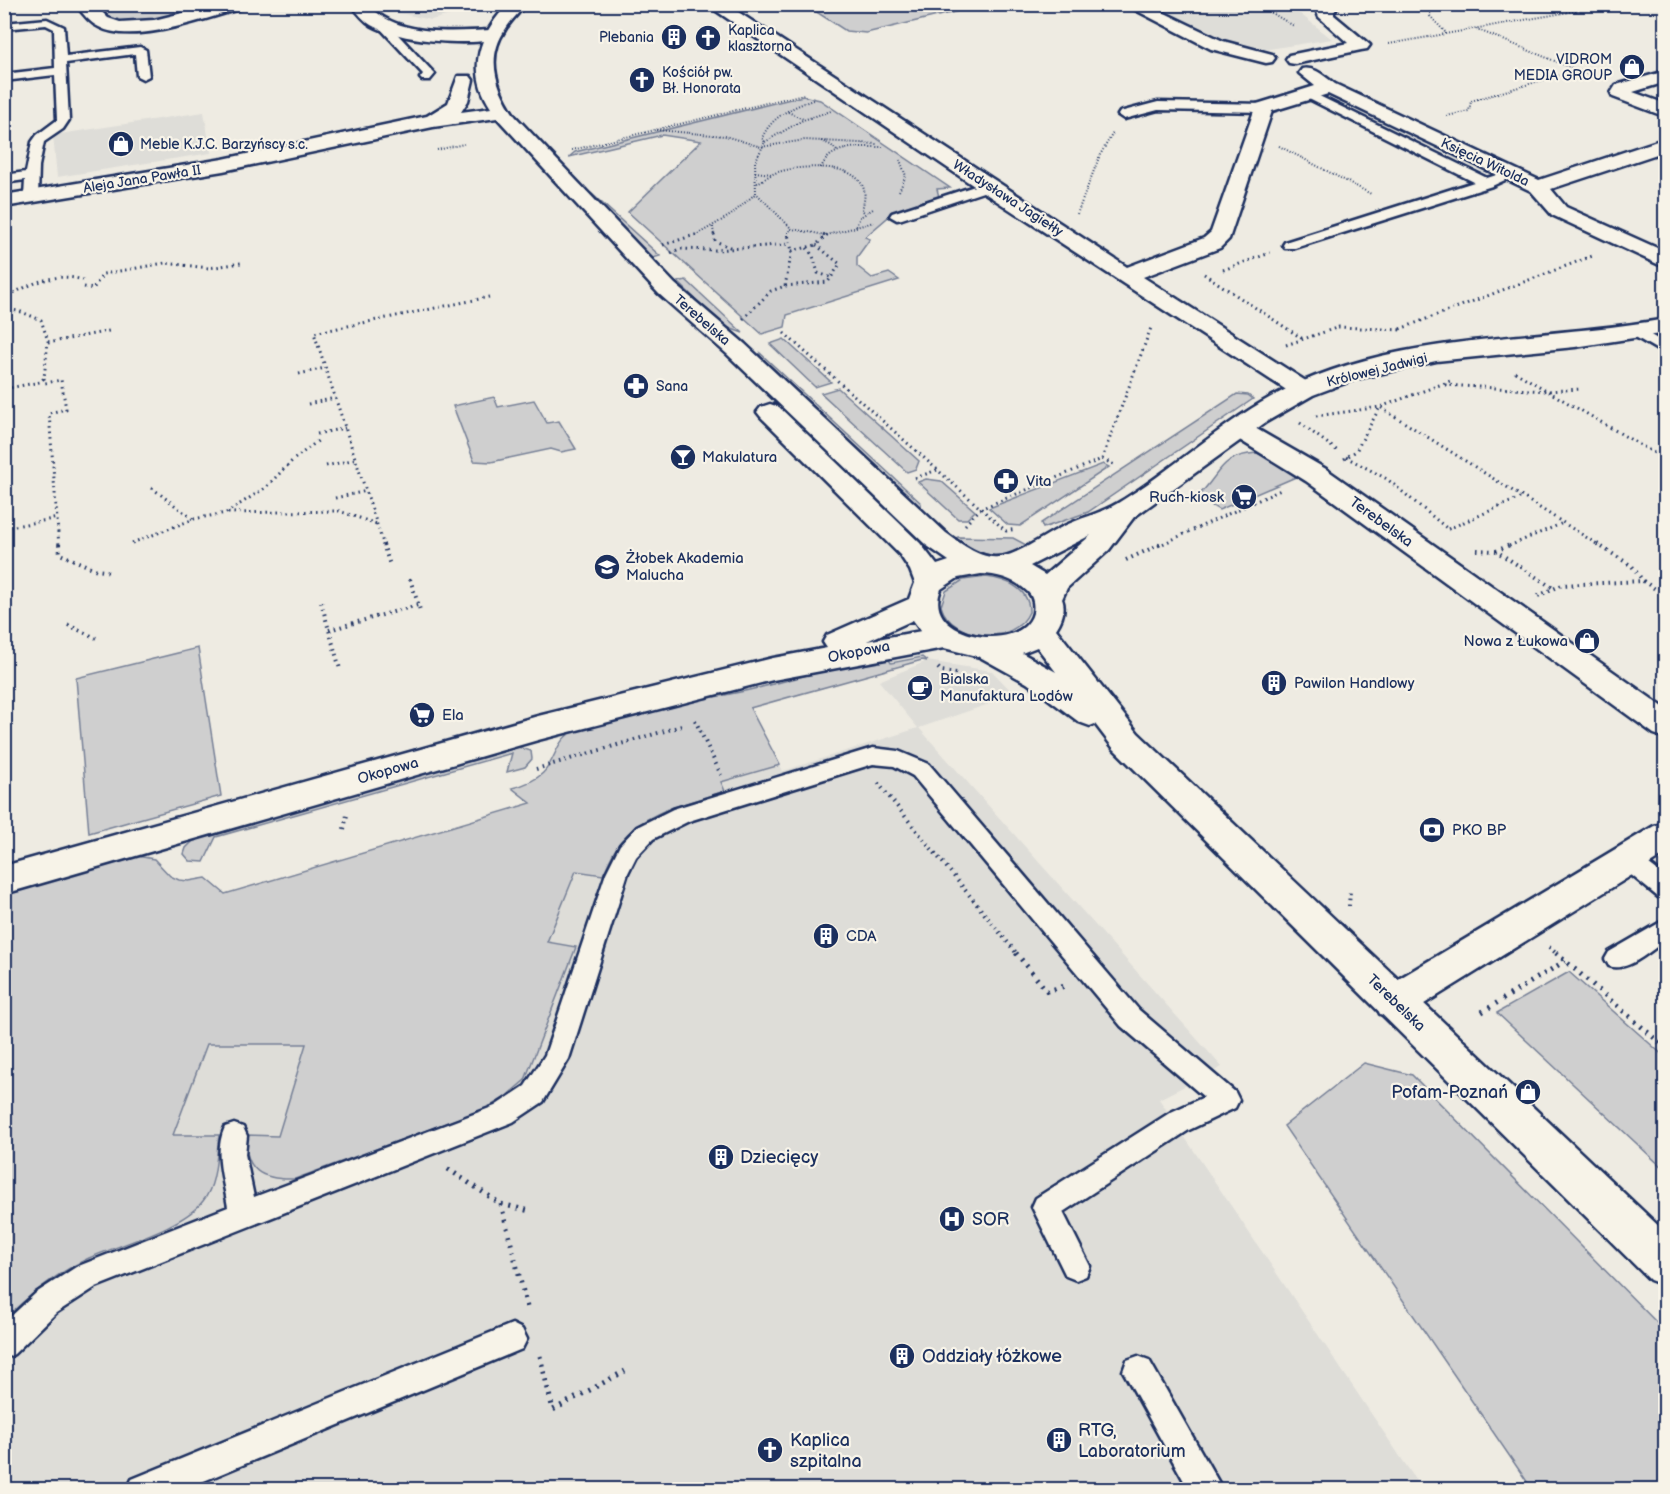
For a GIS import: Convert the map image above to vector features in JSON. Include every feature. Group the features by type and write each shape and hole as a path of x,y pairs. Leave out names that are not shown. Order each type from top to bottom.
{"street":[{"path":"84,4 107,25 129,28 240,4"},
{"path":"359,4 383,25 403,31 477,30"},
{"name":"Terebelska","path":"433,122 452,112 460,102 463,65 477,30 499,4"},
{"name":"Terebelska","path":"477,30 518,4"},
{"name":"Władysława Jagiełły","path":"714,4 987,186 1304,390"},
{"path":"1132,4 1217,45 1230,56 1292,71 1361,45 1327,17 1325,12 1332,4"},
{"path":"383,25 442,26 477,30"},
{"name":"Terebelska","path":"477,30 495,117 667,289 736,349 936,539 955,553 991,565"},
{"path":"1262,63 1279,57 1292,71"},
{"name":"Terebelska","path":"463,65 528,170 910,549 924,568 927,594"},
{"name":"Księcia Witolda","path":"1292,71 1538,187 1559,211 1665,261"},
{"path":"1665,76 1622,89 1620,93 1665,111"},
{"path":"1126,275 1212,243 1221,234 1264,108 1329,88"},
{"name":"Aleja Jana Pawła II","path":"278,154 433,122 495,117"},
{"name":"Aleja Jana Pawła II","path":"4,201 495,117"},
{"path":"1538,187 1665,144"},
{"name":"Królowej Jadwigi","path":"991,565 1021,561 1075,531 1125,510 1239,429 1304,390 1357,372 1404,360 1636,332 1665,326"},
{"name":"Terebelska","path":"1239,429 1316,475 1665,726"},
{"name":"Królowej Jadwigi","path":"1048,597 1054,583 1099,544 1125,510"},
{"path":"991,565 1031,578 1048,597 1050,608 1048,620 1041,631 1029,640 1010,646 988,648 966,645 946,637 926,616 927,594 940,575 953,569 991,565"},
{"name":"Okopowa","path":"4,880 538,728 688,707 879,626 927,594"},
{"name":"Terebelska","path":"1041,631 1126,741"},
{"name":"Okopowa","path":"773,669 946,637"},
{"name":"Terebelska","path":"988,648 1038,675 1126,741 1665,1264"},
{"path":"1394,1002 1665,836"}],"lane":[{"path":"4,26 36,22 55,24 59,27 63,120 61,126 45,135 36,145 34,168 30,175 31,197"},
{"path":"383,25 429,74 426,78"},
{"path":"4,78 140,50 143,76"},
{"path":"1307,94 1487,183"},
{"path":"1124,115 1158,106 1264,108"},
{"path":"1290,245 1512,174"},
{"path":"4,179 30,175"},
{"path":"897,216 987,186"},
{"path":"1636,332 1665,351"},
{"path":"4,1344 46,1303 86,1277 145,1252 244,1216 504,1114 534,1094 555,1059 617,873 628,851 645,832 681,815 873,756 898,759 921,770 1130,1018 1226,1100 1180,1122 1046,1207 1076,1266"},
{"path":"1627,859 1665,890"},
{"path":"1617,959 1665,928"},
{"path":"234,1136 232,1154 244,1216"},
{"path":"143,1490 527,1337"},
{"path":"1138,1371 1207,1490"}],"path":[{"path":"1269,4 1267,5 1272,8"},
{"path":"1284,4 1265,9 1294,26"},
{"path":"1431,4 1430,16 1447,34"},
{"path":"1361,45 1375,46 1614,4"},
{"path":"1475,29 1605,82"},
{"path":"1408,126 1469,111 1472,101 1577,70"},
{"path":"570,151 812,93"},
{"path":"765,142 762,138 776,118 820,98"},
{"path":"657,246 676,243 713,227 738,210 756,193 755,158 765,142 803,120 838,110"},
{"path":"787,112 803,120"},
{"path":"1075,220 1100,155 1124,115"},
{"path":"656,130 725,136 761,147 798,140 839,140 888,147 859,147 838,152 827,158 820,168"},
{"path":"1254,133 1401,210"},
{"path":"820,141 831,145 838,152"},
{"path":"437,150 468,144"},
{"path":"896,194 906,176 899,157"},
{"path":"757,183 773,174 796,169 820,168 848,172 861,181 866,190 862,210 865,213"},
{"path":"755,172 773,174"},
{"path":"756,193 792,229 825,235"},
{"path":"856,226 865,213 876,208"},
{"path":"792,251 816,245 825,235 897,216"},
{"path":"713,227 715,240 733,248"},
{"path":"785,285 792,251 788,232 792,229"},
{"path":"676,243 679,249"},
{"path":"667,255 679,249 708,251 789,244"},
{"path":"740,322 768,293 785,285 828,282 840,264 816,245"},
{"path":"807,248 813,256 818,273 830,277"},
{"path":"1192,251 1205,276 1303,339"},
{"path":"1400,329 1602,252"},
{"path":"84,287 93,289 103,274 165,263 209,268 241,263"},
{"path":"4,298 44,280 72,275 83,280"},
{"path":"390,565 314,333 489,297"},
{"path":"4,309 19,311 41,320 48,343 45,383 62,380 66,409 49,413 60,554 97,570 112,572"},
{"path":"1102,459 1153,324"},
{"path":"1285,346 1339,327 1408,331"},
{"path":"48,343 110,331"},
{"path":"784,333 1006,531"},
{"path":"299,374 326,368"},
{"path":"1509,369 1665,460"},
{"path":"4,389 40,382 44,378"},
{"path":"1441,385 1547,391 1581,389"},
{"path":"308,404 335,398"},
{"path":"1316,416 1380,407 1632,566 1643,581 1665,596"},
{"path":"1305,418 1294,419 1346,457 1361,462 1404,491 1455,535"},
{"path":"317,434 345,428"},
{"path":"226,513 265,488 292,460 319,440"},
{"path":"326,466 356,459"},
{"path":"962,529 980,508 1102,459 1117,466"},
{"path":"907,481 937,470"},
{"path":"152,488 194,519"},
{"path":"335,498 367,491"},
{"path":"1448,529 1523,497"},
{"path":"132,543 194,519 226,513 339,511 378,524"},
{"path":"4,528 58,518"},
{"path":"1471,546 1479,552 1496,551 1563,522"},
{"path":"1496,551 1553,588"},
{"path":"329,630 419,608 410,579"},
{"path":"1504,612 1562,585 1643,581"},
{"path":"321,602 340,669"},
{"path":"68,625 96,638"},
{"path":"536,769 688,707 732,799"},
{"path":"874,779 1047,991 1096,977"},
{"path":"1482,1012 1565,961 1665,1048"},
{"path":"417,1148 501,1204 530,1211"},
{"path":"501,1204 527,1337 553,1410 625,1371"}],"shaded area":[{"path":"95,5 224,5 143,23 117,24"},
{"path":"394,5 476,5 465,11 431,20 395,12 390,7"},
{"path":"810,5 984,5 866,33 846,31 815,11 819,10"},
{"path":"1150,5 1307,5 1299,13 1332,39 1257,51 1219,38"},
{"path":"803,96 820,100 950,188 937,189 939,197 893,213 865,237 870,239 857,257 857,266 872,278 889,273 899,280 787,315 785,327 762,334 628,212 701,141 662,135 569,157 575,152"},
{"path":"204,112 211,153 57,177 53,135"},
{"path":"591,193 660,256 653,258 628,235"},
{"path":"686,280 743,333 723,326 678,282"},
{"path":"784,339 831,382 815,387 770,344"},
{"path":"760,353 921,503 922,514 760,359"},
{"path":"838,388 919,461 916,469 907,472 821,393"},
{"path":"1237,394 1248,395 1253,399 1088,512 1043,528 1041,523"},
{"path":"494,397 498,407 534,400 547,423 559,421 576,449 561,452 551,449 491,462 474,461 453,406"},
{"path":"1257,453 1275,459 1298,476 1219,510 1197,497 1227,462 1244,455"},
{"path":"1103,464 1109,467 1020,526 1008,525 989,508"},
{"path":"926,479 941,481 975,511 967,519 958,519 918,482"},
{"path":"958,537 1013,538 1032,548 1009,554 990,555 951,540"},
{"path":"986,577 1015,586 1025,597 1029,612 1022,623 1011,630 984,635 970,632 947,618 941,606 946,591 963,580"},
{"path":"198,648 221,796 89,833 76,678"},
{"path":"886,654 891,663 922,657 927,661 922,660 750,708 780,765 721,782 725,791 669,809 643,822 621,841 603,875 576,871 547,942 576,947 525,1080 504,1098 487,1108 295,1179 273,1178 257,1171 252,1165 246,1147 246,1135 278,1136 306,1044 207,1044 173,1135 219,1135 213,1178 203,1201 193,1211 166,1227 89,1258 66,1270 24,1301 5,1319 5,894 137,856 154,859 170,876 179,880 206,878 225,894 531,803 512,788 541,775 562,741 580,728 646,710 758,688"},
{"path":"927,661 992,671 1015,695 919,728 1222,1067 1159,1099 1422,1489 5,1490 5,998 780,765 783,771 918,728 879,681"},
{"path":"515,746 531,751 532,759 525,767 507,772 512,753 216,837 204,862 190,861 184,854 186,848 195,839"},
{"path":"1569,972 1665,1057 1665,1170 1497,1013"},
{"path":"1364,1063 1412,1075 1665,1331 1665,1489 1532,1489 1284,1126"}],"place":[{"name":"Plebania","path":"674,37"},
{"name":"Kaplica klasztorna","path":"708,38"},
{"name":"VIDROM MEDIA GROUP","path":"1632,67"},
{"name":"Kościół pw. Bł. Honorata","path":"642,80"},
{"name":"Meble K.J.C. Barzyńscy s.c.","path":"121,144"},
{"name":"Sana","path":"636,386"},
{"name":"Makulatura","path":"683,457"},
{"name":"Vita","path":"1006,481"},
{"name":"Ruch-kiosk","path":"1244,497"},
{"name":"Żłobek Akademia Malucha","path":"607,567"},
{"name":"Nowa z Łukowa","path":"1587,641"},
{"name":"Pawilon Handlowy","path":"1274,683"},
{"name":"Bialska Manufaktura Lodów","path":"920,688"},
{"name":"Ela","path":"422,715"},
{"name":"PKO BP","path":"1432,830"},
{"name":"CDA","path":"826,936"},
{"name":"Pofam-Poznań","path":"1528,1092"},
{"name":"Dziecięcy","path":"721,1157"},
{"name":"SOR","path":"952,1219"},
{"name":"Oddziały łóżkowe","path":"902,1356"},
{"name":"RTG, Laboratorium","path":"1059,1440"},
{"name":"Kaplica szpitalna","path":"770,1450"}]}
